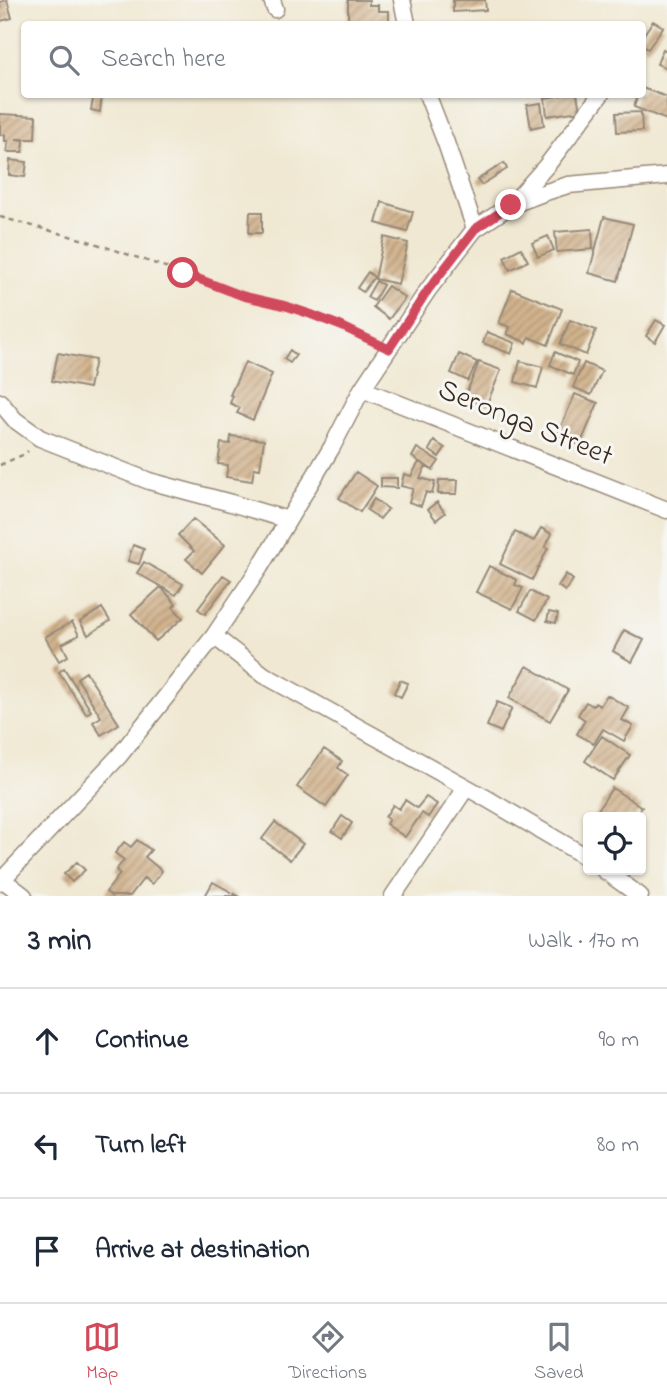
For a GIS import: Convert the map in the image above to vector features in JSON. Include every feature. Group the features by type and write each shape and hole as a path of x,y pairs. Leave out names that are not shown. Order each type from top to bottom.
{"street":[{"path":"401,0 406,21"},
{"path":"429,98 475,229"},
{"path":"511,205 548,164 598,98"},
{"path":"24,896 1,880 119,756 214,636 260,567 332,447 362,389 428,290 475,229 511,205 568,185 667,176"},
{"name":"Seronga Street","path":"362,389 667,510"},
{"path":"0,402 15,420 40,438 149,481 288,520"},
{"path":"214,636 264,675 583,855"},
{"path":"393,896 467,788"},
{"path":"611,875 640,896"}],"path":[{"path":"0,217 88,241 243,296 310,314 389,349"},
{"path":"0,465 25,454 40,438"}],"building":[{"path":"7,0 12,18 1,21 0,2"},
{"path":"348,0 369,0 369,5 378,5 378,11 389,11 389,21 348,21"},
{"path":"453,0 485,0 486,10 453,12"},
{"path":"653,21 663,27 648,49 646,48 646,31"},
{"path":"663,49 667,51 667,68 657,64"},
{"path":"646,89 667,97 667,120 634,107 637,98 646,98"},
{"path":"93,98 102,98 100,112 91,110"},
{"path":"545,98 578,98 580,111 547,116"},
{"path":"541,103 544,125 531,128 527,105"},
{"path":"641,112 642,131 617,132 616,113"},
{"path":"0,114 36,116 35,139 16,139 24,140 23,152 7,152 8,141 5,141 5,135 0,135"},
{"path":"10,160 27,162 25,177 9,175"},
{"path":"504,163 507,169 481,185 477,180"},
{"path":"382,202 413,212 407,232 376,223"},
{"path":"250,212 262,212 262,233 249,233"},
{"path":"604,217 633,224 618,281 589,273"},
{"path":"592,229 593,249 557,252 555,232"},
{"path":"548,236 554,250 538,257 532,243"},
{"path":"384,237 408,243 398,284 375,279"},
{"path":"521,248 528,261 510,270 504,257"},
{"path":"368,272 374,277 363,292 357,288"},
{"path":"376,281 383,285 374,301 367,297"},
{"path":"388,286 405,298 389,319 373,307"},
{"path":"512,289 562,309 548,345 529,337 527,343 507,334 510,327 499,323"},
{"path":"570,320 596,330 586,355 560,344"},
{"path":"656,320 665,325 655,342 646,336"},
{"path":"487,332 515,343 511,354 483,343"},
{"path":"290,350 296,355 290,363 284,359"},
{"path":"555,352 578,362 573,375 550,365"},
{"path":"58,353 95,360 89,388 52,381"},
{"path":"459,354 477,362 468,381 451,373"},
{"path":"520,361 543,367 537,388 515,382"},
{"path":"245,362 272,374 253,420 237,413 240,408 230,403 233,396 230,395"},
{"path":"479,362 501,370 486,406 465,397"},
{"path":"584,363 602,371 591,395 573,387"},
{"path":"575,394 598,403 580,445 557,435"},
{"path":"231,436 264,440 260,469 254,468 252,481 226,477 228,465 218,464 221,443 230,444"},
{"path":"434,441 445,448 439,457 429,450"},
{"path":"417,448 439,461 433,470 412,457"},
{"path":"419,462 426,466 420,478 435,482 432,494 426,492 421,506 409,502 413,489 401,486 404,474 411,476"},
{"path":"356,472 377,486 360,512 339,498"},
{"path":"381,478 397,478 397,488 381,487"},
{"path":"439,480 458,480 457,494 438,494"},
{"path":"374,499 388,509 380,519 367,510"},
{"path":"437,502 445,513 436,520 428,509"},
{"path":"193,519 225,545 202,573 186,559 194,551 178,535"},
{"path":"541,528 552,534 532,580 500,564 515,532 534,541"},
{"path":"133,545 144,549 139,564 128,561"},
{"path":"144,562 183,584 176,595 137,573"},
{"path":"489,566 517,580 515,585 523,588 512,609 476,592"},
{"path":"566,574 573,580 565,591 558,586"},
{"path":"223,575 231,580 205,614 198,609"},
{"path":"161,587 176,604 173,607 183,618 156,641 131,614"},
{"path":"530,591 547,600 536,620 519,611"},
{"path":"102,608 110,621 88,635 80,622"},
{"path":"549,612 558,614 556,623 547,621"},
{"path":"72,622 79,635 62,644 68,656 59,661 45,637"},
{"path":"624,630 644,640 632,662 613,651"},
{"path":"527,666 568,690 550,721 509,698"},
{"path":"64,668 91,711 86,714 59,672"},
{"path":"86,672 119,724 101,735 93,722 101,717 77,678"},
{"path":"400,680 408,683 401,697 394,693"},
{"path":"607,695 629,708 622,720 633,726 624,741 603,729 594,744 577,734 585,720 578,715 586,702 600,706"},
{"path":"497,702 512,708 501,732 487,726"},
{"path":"602,736 630,755 613,780 585,761"},
{"path":"324,749 342,761 338,768 348,775 326,807 297,787"},
{"path":"612,788 642,807 638,812 597,812"},
{"path":"426,797 437,804 428,817 422,813 405,837 386,824 389,819 385,817 393,805 399,809 405,800 417,808"},
{"path":"342,816 352,823 342,838 332,831"},
{"path":"275,822 303,844 290,860 262,839"},
{"path":"137,840 151,850 145,857 162,871 152,884 144,878 130,896 111,896 106,892 120,874 116,870 124,860 115,853 124,842 131,847"},
{"path":"77,862 85,870 72,882 64,874"},
{"path":"213,882 238,896 205,896"}],"route":[{"path":"183,273 243,296 310,314 389,349 428,290 475,229 511,205"}]}
